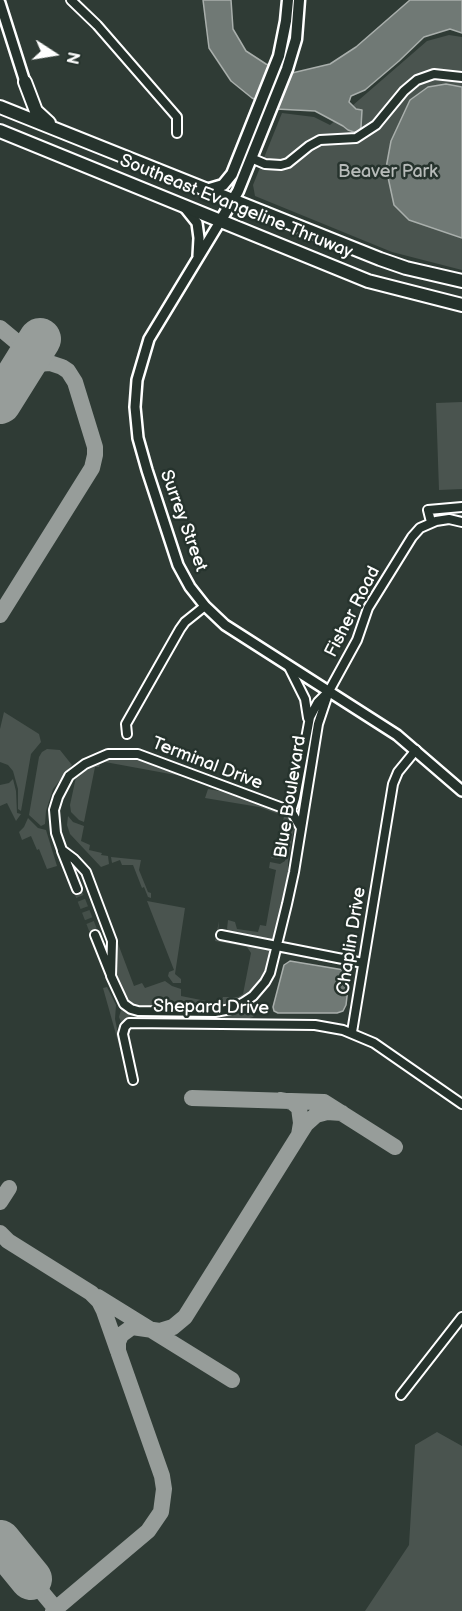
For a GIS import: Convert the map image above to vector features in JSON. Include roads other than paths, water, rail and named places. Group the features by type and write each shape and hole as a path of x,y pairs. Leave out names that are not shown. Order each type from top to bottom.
{"highway":[{"path":"2,107 16,108 24,101 25,82"},
{"path":"25,82 36,111 71,135"},
{"path":"2,107 71,135"},
{"name":"Southeast Evangeline Thruway","path":"0,131 368,281 462,305"},
{"name":"Southeast Evangeline Thruway","path":"71,135 406,268 462,281"}],"main road":[{"path":"221,220 233,201 251,158 257,127 284,36 288,0"},
{"path":"206,190 216,188 228,180 287,69 296,39 299,0"}],"street":[{"path":"72,0 97,25 177,117 177,133"},
{"path":"0,3 25,82"},
{"path":"251,158 265,164 280,165 288,163 320,140 356,138 376,125 404,91 417,80 434,74 462,77"},
{"path":"182,204 197,223 198,258"},
{"name":"Surrey Street","path":"221,220 150,339 138,372 135,407 138,438 174,555 186,581 205,606 236,634 396,735 462,790"},
{"name":"Fisher Road","path":"329,691 357,640 368,608 412,537 430,522 428,510 462,507"},
{"path":"430,522 449,519 462,522"},
{"path":"127,734 126,724 130,716 180,629 205,606"},
{"name":"Blue Boulevard","path":"289,667 305,699 308,723"},
{"name":"Blue Boulevard","path":"291,811 308,723 318,702 329,691"},
{"name":"Blue Boulevard","path":"277,947 301,828 318,724 329,691"},
{"name":"Chaplin Drive","path":"352,1032 393,784 398,772 416,750"},
{"name":"Terminal Drive","path":"77,889 54,822 58,797 69,776 95,758 115,753 144,756 291,811"},
{"path":"291,811 301,828"},
{"path":"62,850 86,872 112,941 111,976"},
{"path":"95,935 120,998 123,1004 131,1009 215,1012 231,1009 259,990 270,973 277,947"},
{"path":"221,935 363,963"},
{"name":"Shepard Drive","path":"133,1080 123,1035 129,1023 315,1025 352,1032"},
{"path":"352,1032 374,1043 462,1104"},
{"path":"401,1395 462,1317"}],"tunnel":[{"path":"77,889 95,935"}],"park label":[{"name":"Beaver Park","path":"388,172"}]}
